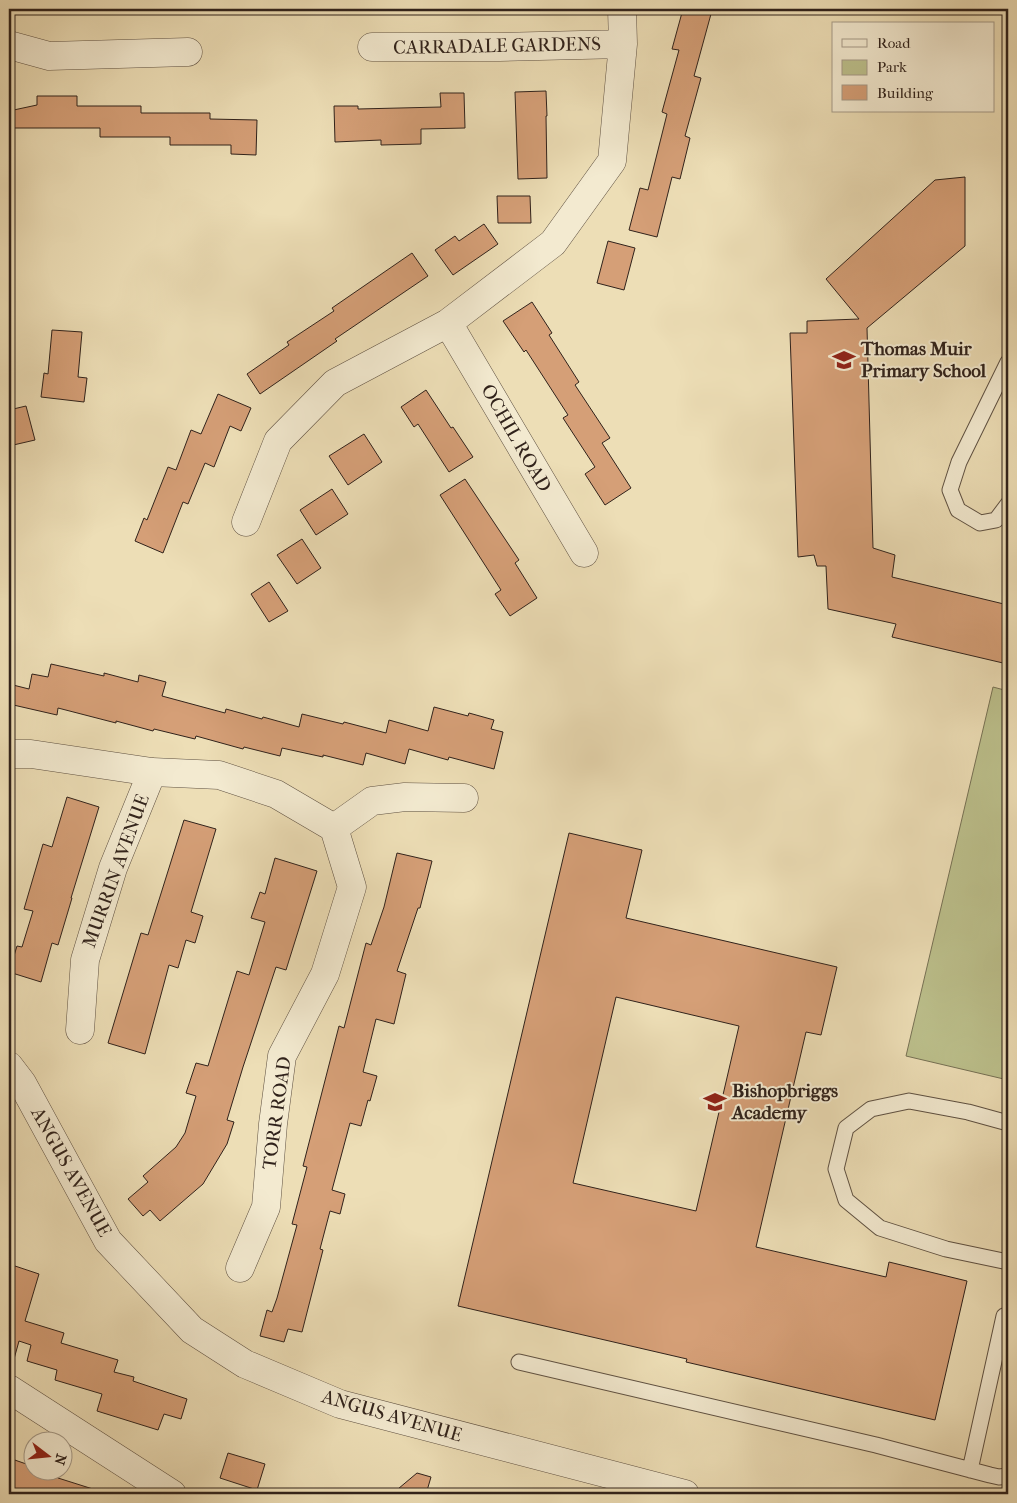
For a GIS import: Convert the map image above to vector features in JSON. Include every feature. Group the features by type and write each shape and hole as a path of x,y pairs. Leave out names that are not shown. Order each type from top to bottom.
{"street":[{"path":"246,522 278,441 335,383 448,323 553,243 612,161 622,44 622,9"},
{"name":"CARRADALE GARDENS","path":"372,47 499,47 622,44"},
{"path":"9,45 50,56 188,52"},
{"name":"OCHIL ROAD","path":"448,323 584,553"},
{"path":"9,754 31,754 152,772 219,774 276,794 334,828 372,801 406,797 464,798"},
{"name":"MURRIN AVENUE","path":"80,1030 85,960 113,868 152,772"},
{"name":"TORR ROAD","path":"240,1268 266,1207 273,1124 282,1056 325,974 352,887 334,828"},
{"name":"ANGUS AVENUE","path":"13,1080 108,1240 192,1330 245,1364 340,1404 685,1494"},
{"path":"9,1389 166,1493"}],"lane":[{"path":"1008,362 959,462 950,490 958,510 980,523 996,520 1008,504"},
{"path":"1008,1123 968,1112 909,1101 871,1110 846,1128 836,1169 846,1200 880,1228 946,1249 1008,1262"},
{"path":"970,1470 1004,1316"},
{"path":"519,1362 999,1477 1008,1476"}],"green space":[{"path":"993,687 1008,691 1008,1080 906,1056"}],"building":[{"path":"683,9 711,14 694,76 701,78 685,136 690,138 680,179 672,177 657,237 629,230 640,188 648,190 667,114 662,112 679,50 672,49"},
{"path":"546,91 547,178 518,179 515,92"},
{"path":"440,93 464,93 465,128 421,129 421,144 381,145 381,140 335,142 334,106 358,106 358,109 441,107"},
{"path":"37,96 77,96 77,106 141,106 141,113 210,113 210,119 257,120 256,155 231,154 231,145 170,145 170,137 100,137 100,128 9,128 9,111 37,105"},
{"path":"965,177 965,246 867,328 873,548 895,555 892,577 1008,605 1008,641 1003,663 892,637 896,624 828,609 826,566 817,566 814,555 798,557 790,333 807,333 807,321 859,319 826,279 935,180"},
{"path":"497,196 530,196 531,223 498,223"},
{"path":"484,224 498,244 453,275 435,250 455,236 459,241"},
{"path":"608,241 635,248 624,290 597,283"},
{"path":"412,253 428,276 335,339 337,341 260,394 247,374 289,345 287,342 334,311 332,308"},
{"path":"532,302 552,333 549,335 579,382 575,385 610,438 602,443 631,488 605,505 585,474 595,467 563,418 568,415 526,350 524,352 503,321"},
{"path":"52,330 82,332 78,377 87,378 84,402 41,397 44,373 48,374"},
{"path":"426,390 473,457 449,472 418,424 414,427 401,407"},
{"path":"218,394 251,408 241,431 230,426 214,467 205,463 188,504 183,502 163,553 135,541 144,518 147,520 168,467 176,470 191,430 201,434"},
{"path":"26,406 35,440 9,446 9,410"},
{"path":"364,434 382,462 348,485 329,456"},
{"path":"465,479 519,560 515,563 537,598 510,616 495,594 501,590 440,495"},
{"path":"332,489 348,514 316,535 300,510"},
{"path":"302,539 321,568 297,584 277,555"},
{"path":"269,582 288,611 269,622 251,594"},
{"path":"51,664 104,676 104,673 138,682 139,675 166,682 162,696 225,713 226,709 299,727 302,714 386,733 389,720 428,731 434,707 468,716 469,713 494,720 491,729 503,732 494,769 449,757 448,760 409,749 405,764 366,753 363,765 323,755 323,757 282,748 280,756 244,747 243,749 196,736 195,739 154,729 153,731 116,721 116,723 58,708 57,715 9,704 9,684 29,689 32,674 48,677"},
{"path":"67,797 99,807 58,945 52,943 41,982 9,972 17,946 22,947 33,911 24,909 43,844 52,847"},
{"path":"184,820 216,829 191,912 203,916 195,943 186,940 178,968 169,965 145,1054 108,1043 141,933 148,935"},
{"path":"569,833 642,850 626,918 837,967 821,1035 806,1032 756,1247 886,1277 889,1262 967,1281 935,1420 686,1362 687,1359 458,1306","holes":["616,997 739,1026 696,1211 573,1183"]},
{"path":"397,853 432,861 420,908 418,908 397,971 406,974 394,1024 376,1019 363,1072 377,1076 361,1126 350,1123 332,1190 345,1194 340,1214 330,1211 320,1249 323,1250 302,1332 288,1329 284,1342 260,1336 267,1310 272,1312 277,1298 297,1225 292,1224 307,1167 303,1166 339,1026 344,1028 366,943 371,945 384,907"},
{"path":"275,858 317,871 286,970 276,967 243,1067 227,1120 234,1122 227,1144 203,1184 160,1221 150,1210 143,1216 128,1199 148,1182 143,1176 176,1147 185,1133 196,1096 186,1093 196,1063 208,1066 237,971 249,975 265,922 251,918 260,892 265,894"},
{"path":"9,1264 39,1274 25,1321 64,1333 61,1343 118,1360 114,1372 134,1377 133,1381 187,1399 181,1419 164,1414 158,1430 97,1411 102,1394 55,1380 57,1370 27,1361 31,1345 19,1341 14,1359 9,1358"},
{"path":"228,1453 265,1464 257,1490 220,1478"},
{"path":"9,1458 22,1463 22,1480 64,1480 96,1490 95,1494 9,1494"},
{"path":"417,1473 431,1477 426,1494 392,1494"}],"place":[{"name":"Thomas Muir Primary School","path":"844,360"},
{"name":"Bishopbriggs Academy","path":"715,1102"}]}
